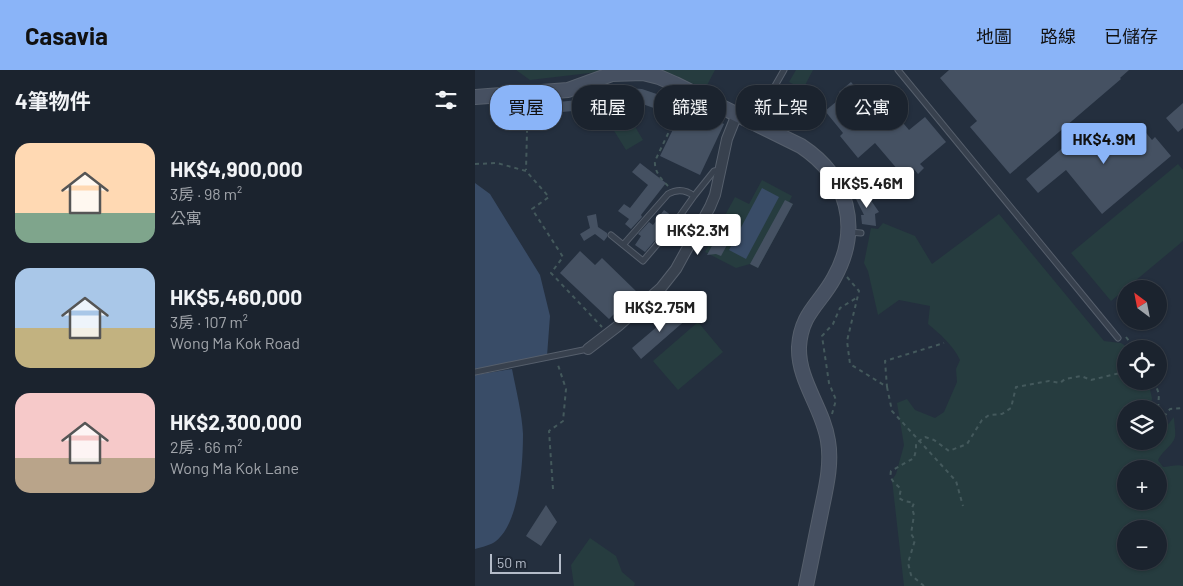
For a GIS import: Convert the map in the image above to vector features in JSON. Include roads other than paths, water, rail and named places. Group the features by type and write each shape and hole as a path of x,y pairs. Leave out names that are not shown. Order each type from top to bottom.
{"street":[{"path":"475,97 568,90 605,76 633,73 650,75 666,80 736,114"},
{"path":"588,349 618,326 672,276 715,195 727,139 736,123"},
{"path":"768,130 801,146 823,164 836,181 855,233 831,284 810,310 800,341 801,366 827,433 830,455 806,586"}],"lane":[{"path":"775,85 784,70"},
{"path":"898,70 1118,338"},
{"path":"611,235 643,261 672,228 714,171 720,170"},
{"path":"623,245 668,194 673,191 688,191 694,196"},
{"path":"475,372 588,349"}],"water":[{"path":"475,183 490,194 540,275 550,316 547,356 475,369"},
{"path":"762,188 779,197 746,259 729,250"},
{"path":"512,369 523,434 519,491 510,520 504,532 496,541 475,549 475,375"}]}
